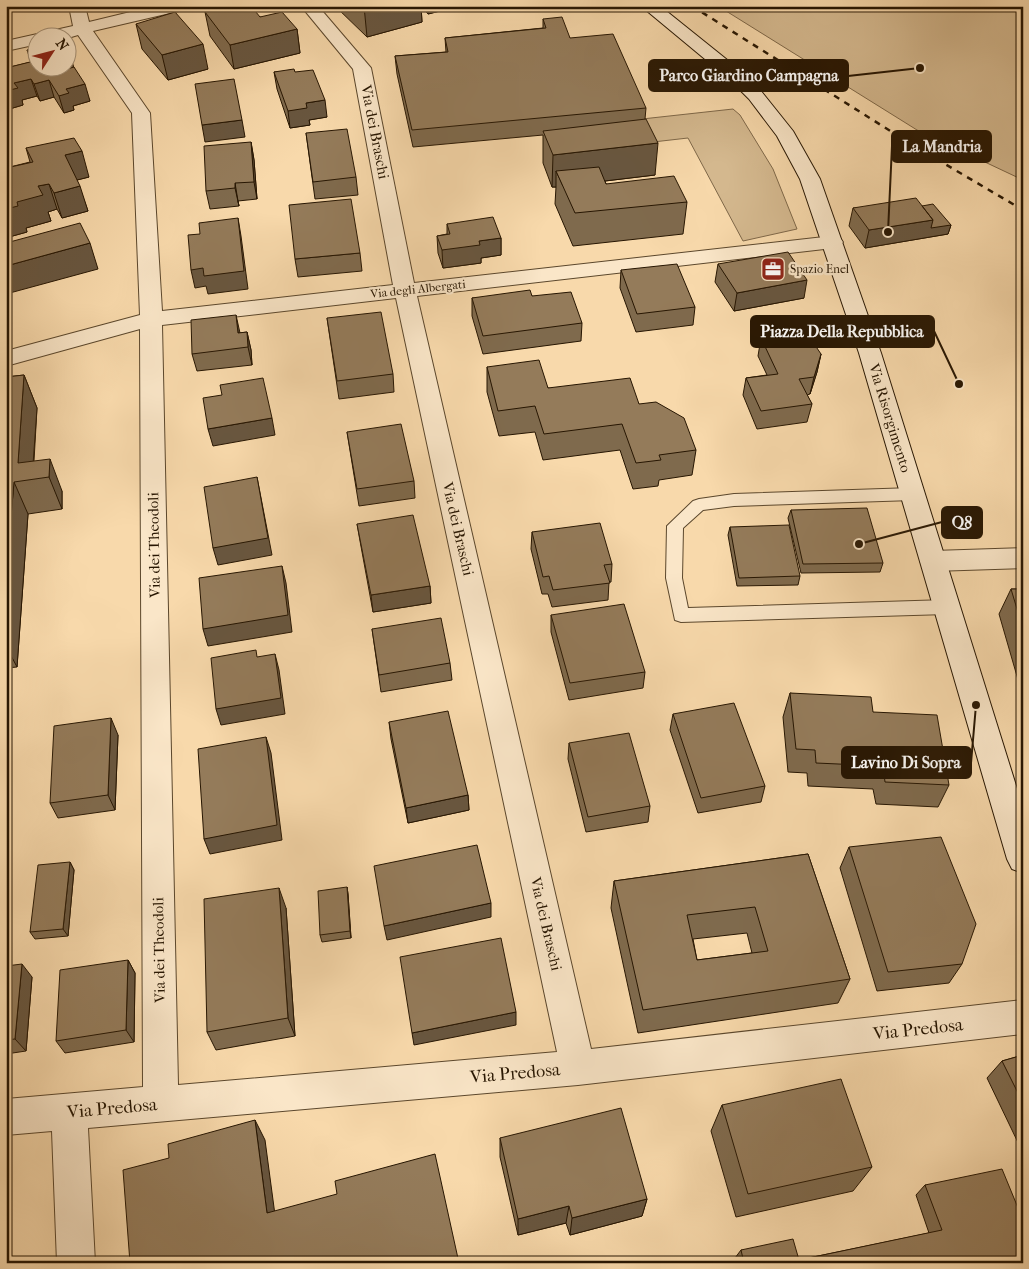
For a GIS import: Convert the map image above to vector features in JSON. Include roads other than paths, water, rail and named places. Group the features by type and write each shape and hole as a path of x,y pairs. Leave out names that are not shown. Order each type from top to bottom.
{"street":[{"name":"Via dei Theodoli","path":"76,6 82,28 141,113 151,319 161,1104"},
{"path":"78,29 177,6"},
{"name":"Via dei Braschi","path":"309,6 362,68 405,291 578,1068"},
{"name":"Via Risorgimento","path":"649,6 735,75 775,118 789,139 810,179 870,353 1023,859"},
{"path":"6,46 28,41"},
{"name":"Via degli Albergati","path":"6,359 151,319 833,242"},
{"path":"933,561 1023,558"},
{"name":"Via Predosa","path":"6,1117 578,1068 1023,1017"},
{"path":"69,1112 76,1263"}],"lane":[{"path":"913,494 734,500 700,505 675,526 674,578 681,616 946,607"}],"railway":[{"path":"692,6 911,144 1023,210"}],"place":[{"name":"Parco Giardino Campagna","path":"920,68"},
{"name":"La Mandria","path":"888,232"},
{"name":"Spazio Enel","path":"773,269"},
{"name":"Piazza Della Repubblica","path":"959,384"},
{"name":"Q8","path":"859,544"},
{"name":"Lavino Di Sopra","path":"976,705"}]}
